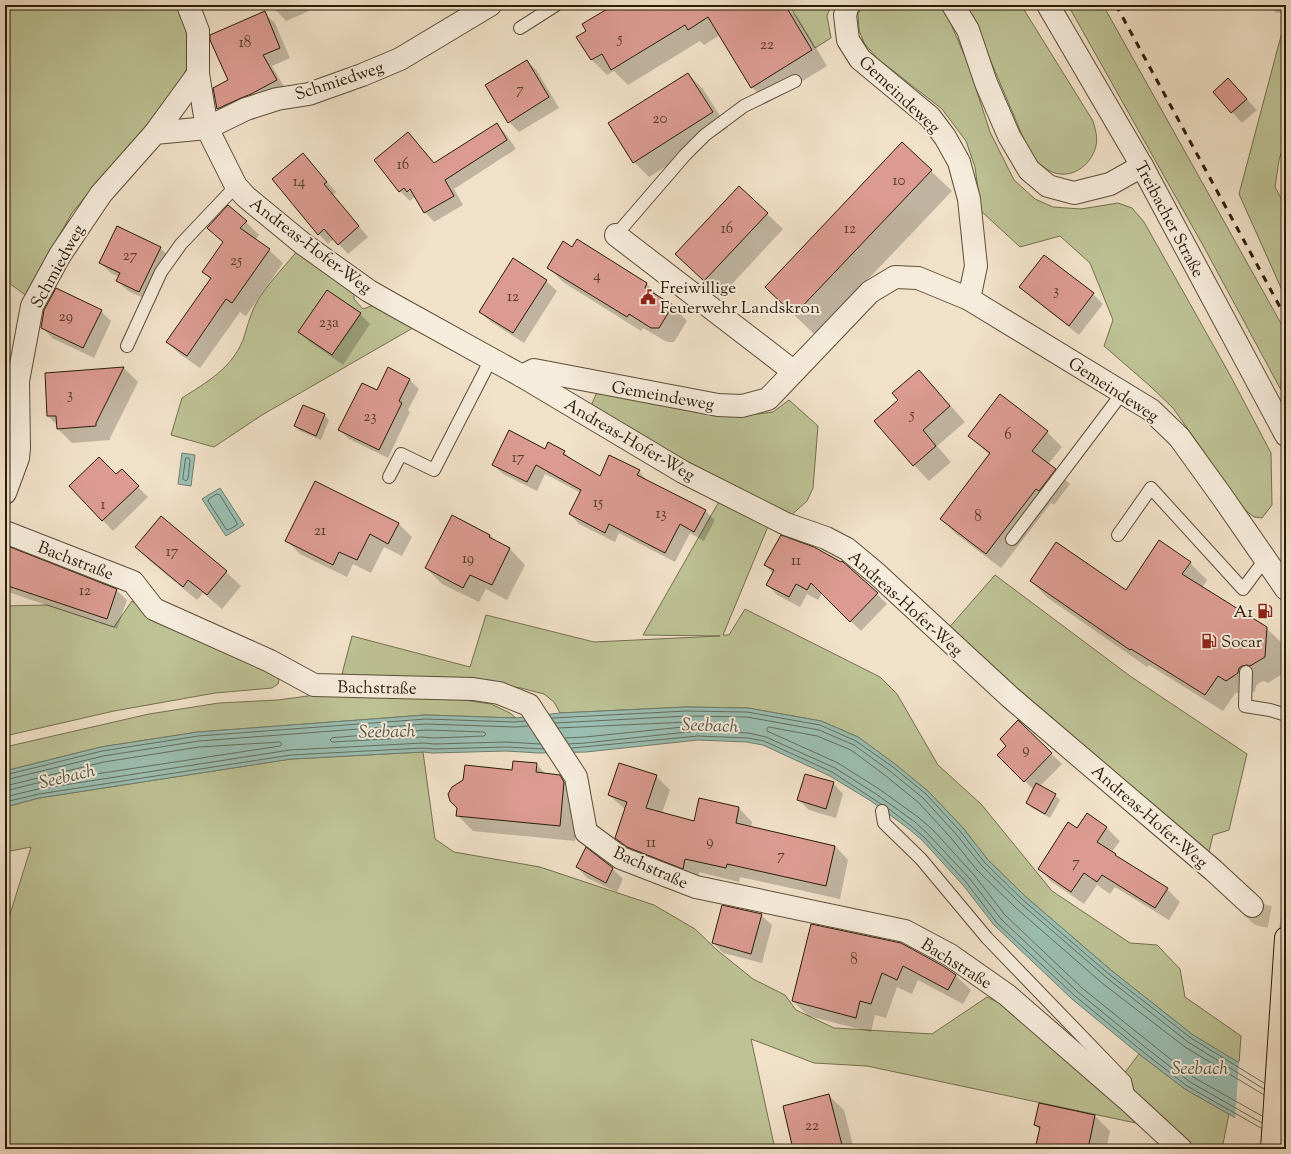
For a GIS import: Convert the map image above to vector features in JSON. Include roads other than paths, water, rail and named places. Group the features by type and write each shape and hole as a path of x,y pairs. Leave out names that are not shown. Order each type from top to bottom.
{"main road":[{"path":"1272,1149 1286,938"}],"street":[{"name":"Andreas-Hofer-Weg","path":"188,5 198,31 198,74 207,128 236,186 246,197 302,242 369,291 522,376 683,472 786,524 826,538 847,549 877,574 1010,697 1252,906"},
{"name":"Schmiedweg","path":"155,133 207,128 246,109 277,99 309,94 362,75 400,59 490,5"},
{"name":"Gemeindeweg","path":"848,5 845,15 848,40 860,59 930,117 945,137 959,162 969,199 976,266 969,299"},
{"path":"953,5 968,30 986,83 1009,136 1030,170 1048,186 1074,193 1110,184 1142,166"},
{"name":"Treibacher Straße","path":"1048,5 1142,166 1286,435"},
{"name":"Schmiedweg","path":"5,493 19,453 18,381 32,306 60,255 101,194 155,133 198,74"},
{"path":"616,235 793,371"},
{"name":"Gemeindeweg","path":"522,376 534,370 718,406 742,406 768,398 870,292 895,277 918,278 969,299 1151,410 1179,437 1266,558 1286,589"},
{"name":"Bachstraße","path":"5,532 133,582 154,609 270,662 314,685 473,689 498,693 528,705 576,777 586,832 621,858 696,887 905,931 950,955 1007,995 1182,1149"}],"lane":[{"path":"520,28 556,5"},
{"path":"616,235 685,155 705,135 744,106 795,81"},
{"path":"127,346 161,272 181,244 236,186"},
{"path":"389,477 401,454 434,470 491,359"},
{"path":"1012,539 1123,392"},
{"path":"1118,536 1151,488 1244,589 1266,558"},
{"path":"1246,672 1245,706 1270,710 1286,715"},
{"path":"882,811 884,823 921,859 987,938 1125,1081 1129,1102"}],"water":[{"path":"182,453 195,455 191,486 178,484"},
{"path":"220,488 244,525 226,536 202,499"},
{"name":"Seebach","path":"686,707 748,708 821,721 858,737 895,764 929,792 963,828 988,860 1026,897 1112,971 1193,1035 1286,1091 1286,1147 1185,1089 1139,1054 1072,999 994,925 963,885 922,840 909,829 871,801 830,776 763,745 747,742 698,740 586,752 423,752 291,759 39,798 5,807 5,771 101,747 198,732 426,715 516,718 560,713"}],"tunnel":[{"path":"1252,906 1260,915 1286,920"}],"railway":[{"path":"1116,5 1286,318"}],"place":[{"name":"Freiwillige Feuerwehr Landskron","path":"648,297"},
{"name":"A1","path":"1265,611"},
{"name":"Socar","path":"1209,641"}]}
